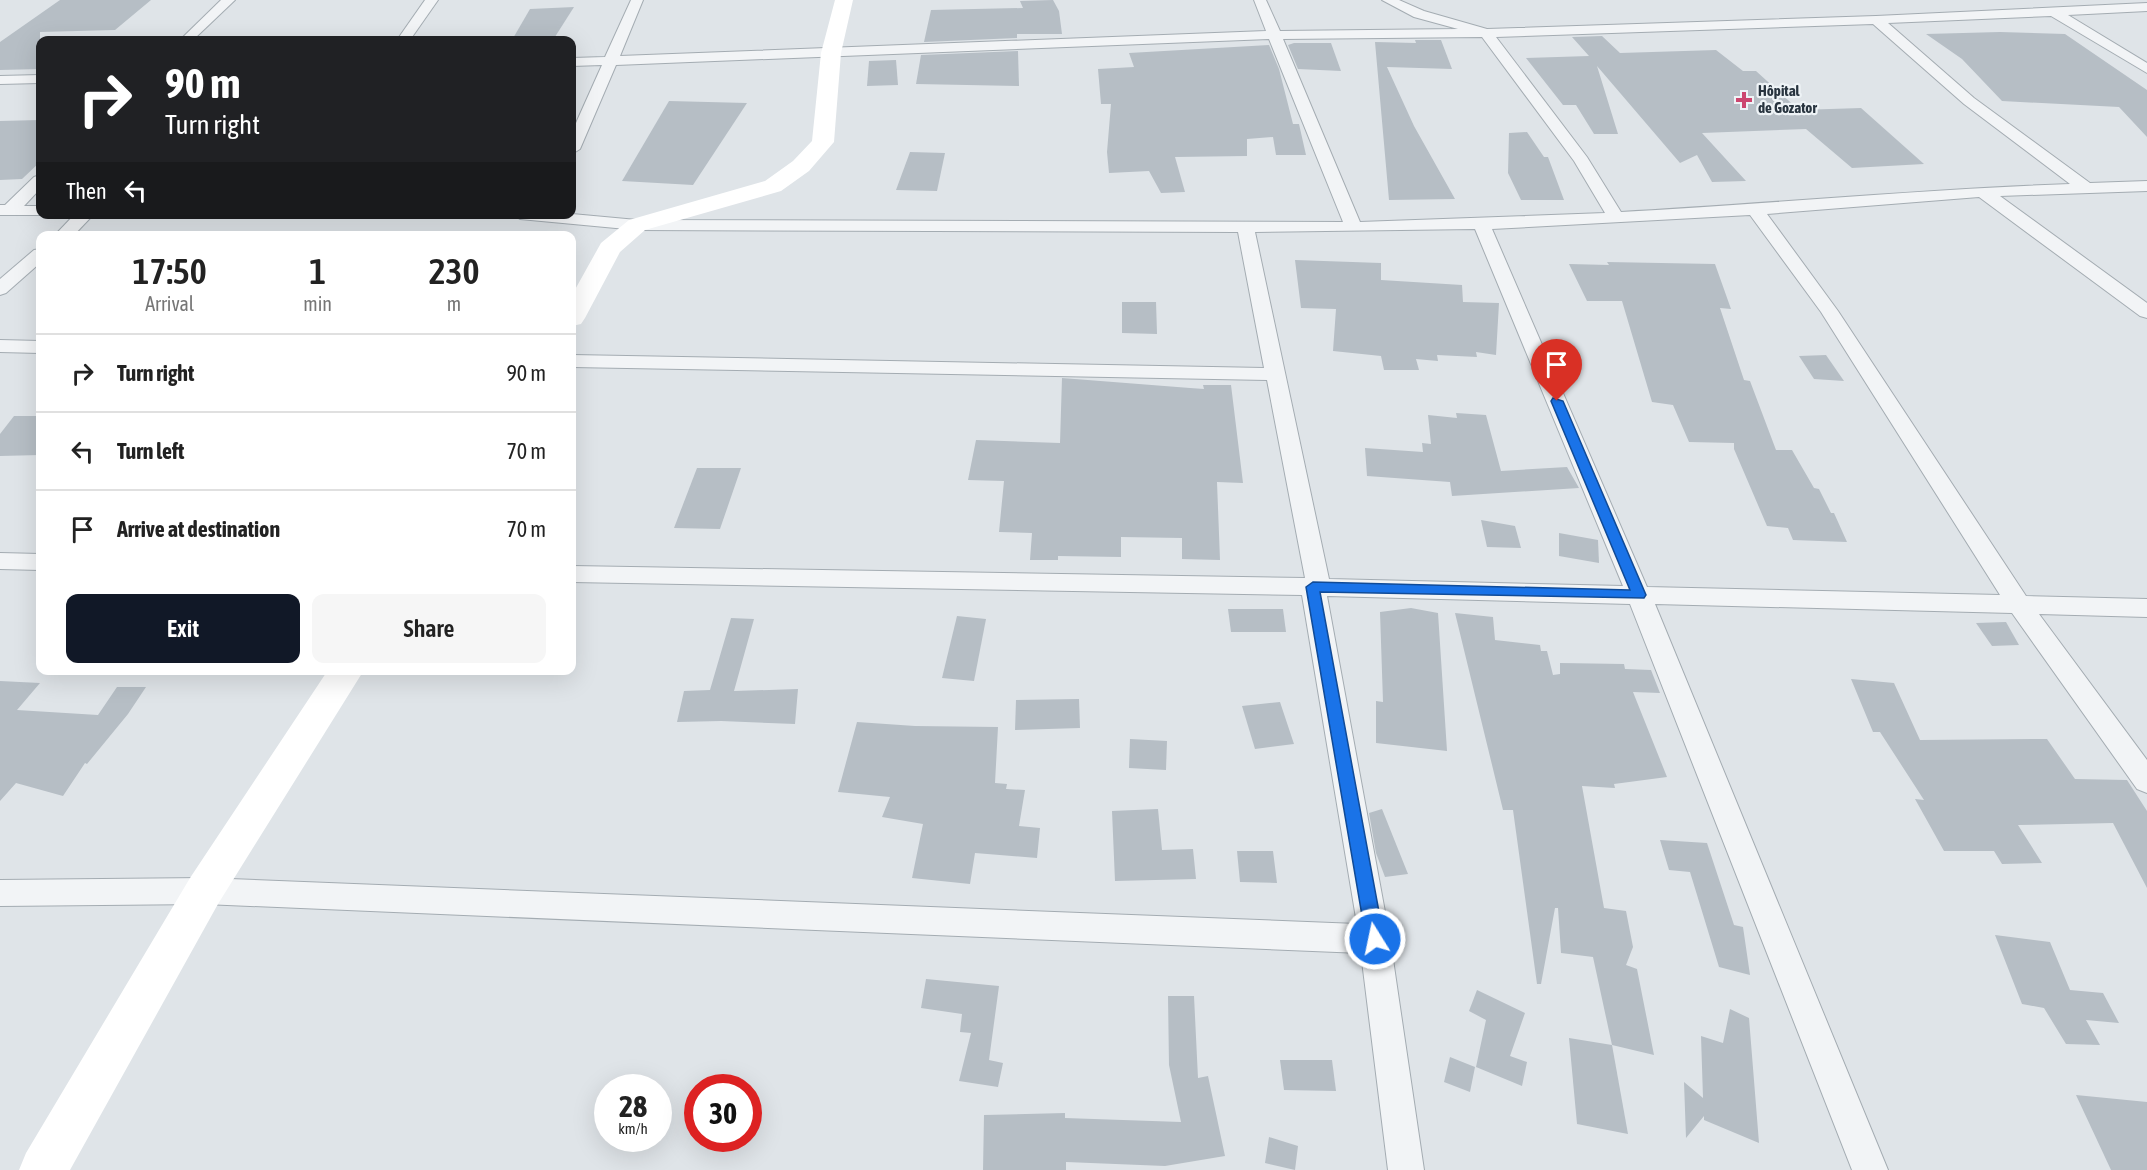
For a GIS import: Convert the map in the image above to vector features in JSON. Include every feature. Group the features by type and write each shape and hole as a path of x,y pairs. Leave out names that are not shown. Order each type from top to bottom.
{"street":[{"path":"190,36 229,0"},
{"path":"406,36 432,0"},
{"path":"576,140 637,0"},
{"path":"576,311 610,248 637,225 773,186 801,166 823,142 831,53 844,0"},
{"path":"1260,0 1354,226"},
{"path":"1388,0 1419,14 1486,33 1581,160 1616,218"},
{"path":"576,62 1274,35 1486,33 1876,20 2147,7"},
{"path":"2053,11 2147,69"},
{"path":"1876,20 1970,100 2086,188"},
{"path":"0,80 36,79"},
{"path":"4,211 36,183"},
{"path":"576,219 637,225 1354,226 1481,224 1755,210 1983,192 2147,186"},
{"path":"1983,192 2147,312"},
{"path":"1755,210 1829,311 2019,604 2147,781"},
{"path":"4,211 36,211"},
{"path":"67,231 81,219"},
{"path":"1481,224 1639,595 1870,1170"},
{"path":"1245,225 1319,587"},
{"path":"0,289 36,258"},
{"path":"0,346 36,347"},
{"path":"576,362 1277,374"},
{"path":"0,561 36,562"},
{"path":"576,574 1319,587 2147,608"},
{"path":"1319,587 1313,587 1375,939 1406,1170"},
{"path":"43,1170 204,891 343,675"},
{"path":"0,894 204,891 1375,939"}],"building":[{"path":"60,0 151,0 115,30 40,32 40,36 36,36 36,69 0,70 0,42"},
{"path":"1053,0 1059,11 1062,34 1017,34 1017,38 924,42 931,10 1023,8 1020,1"},
{"path":"574,7 556,36 514,36 530,9"},
{"path":"2000,32 2065,34 2147,90 2147,137 2119,107 2002,101 1962,59 1926,34"},
{"path":"1602,36 1620,53 1716,50 1743,71 1756,71 1799,110 1861,108 1924,164 1852,168 1806,129 1702,133 1746,181 1712,182 1697,155 1680,163 1597,66 1618,134 1594,134 1576,105 1563,105 1526,58 1589,56 1572,37"},
{"path":"1415,40 1441,40 1452,69 1387,67 1414,126 1455,199 1389,200 1375,42 1416,43"},
{"path":"1331,43 1341,71 1298,69 1288,45"},
{"path":"1269,45 1279,69 1293,124 1299,124 1306,155 1276,155 1273,137 1247,139 1247,156 1175,157 1185,192 1161,193 1149,171 1109,173 1107,152 1111,104 1101,104 1098,69 1134,67 1129,53"},
{"path":"1018,51 1019,86 916,84 921,55"},
{"path":"896,60 898,85 867,86 869,61"},
{"path":"669,101 747,103 693,185 622,181"},
{"path":"36,120 36,166 22,179 0,180 0,121"},
{"path":"1527,132 1544,157 1548,157 1564,200 1521,200 1508,173 1509,133"},
{"path":"910,152 945,153 937,191 896,190"},
{"path":"1295,260 1381,263 1381,280 1462,285 1463,302 1499,303 1496,355 1476,352 1477,357 1437,355 1438,361 1416,359 1419,370 1384,370 1381,356 1333,351 1336,309 1301,308"},
{"path":"1607,262 1715,264 1731,309 1720,308 1744,380 1750,381 1776,450 1792,450 1814,488 1819,489 1831,513 1834,513 1847,542 1793,540 1788,528 1767,526 1734,449 1734,443 1689,442 1673,405 1652,402 1622,301 1587,301 1569,264 1609,265"},
{"path":"1122,302 1156,302 1157,334 1122,333"},
{"path":"1826,355 1844,381 1814,379 1799,356"},
{"path":"1062,378 1204,389 1203,385 1231,385 1243,483 1217,482 1220,560 1182,559 1182,538 1121,537 1121,557 1058,556 1058,560 1030,560 1032,533 999,532 1004,481 968,480 976,440 1060,443"},
{"path":"1456,413 1486,415 1501,471 1567,467 1579,488 1452,496 1450,482 1367,476 1365,448 1423,452 1422,443 1431,444 1428,415 1457,418"},
{"path":"14,416 36,416 36,455 0,456 0,434"},
{"path":"697,468 741,468 720,529 674,528"},
{"path":"1481,520 1515,526 1521,548 1487,547"},
{"path":"1559,533 1598,540 1599,563 1559,556"},
{"path":"1411,608 1438,613 1447,751 1376,743 1376,701 1383,702 1380,612"},
{"path":"1228,609 1283,609 1286,632 1231,632"},
{"path":"1455,613 1493,617 1495,640 1540,645 1541,651 1547,651 1553,675 1560,674 1560,663 1624,664 1625,669 1651,670 1660,693 1633,692 1667,777 1614,784 1615,788 1582,786 1604,908 1626,911 1633,947 1626,965 1637,969 1654,1055 1612,1045 1593,957 1561,953 1558,908 1555,908 1541,984 1537,984 1513,810 1503,810"},
{"path":"957,616 986,619 974,681 942,678"},
{"path":"731,618 754,619 734,691 798,689 795,724 677,722 684,691 710,690"},
{"path":"2006,622 2019,645 1992,646 1976,623"},
{"path":"1851,679 1894,683 1920,740 2047,739 2075,779 2127,780 2147,811 2147,888 2113,823 2018,825 2042,863 2002,864 1994,851 1944,851 1915,799 1924,800 1880,732 1873,732"},
{"path":"0,681 40,683 17,710 98,715 117,687 146,687 128,714 87,764 85,763 63,796 16,783 0,801"},
{"path":"1079,699 1080,728 1015,730 1016,700"},
{"path":"1280,702 1294,744 1255,749 1242,706"},
{"path":"857,722 915,726 998,727 995,783 1007,784 1006,789 1025,790 1019,826 1040,828 1037,858 975,853 970,884 912,878 923,824 882,817 890,797 838,792"},
{"path":"1130,739 1167,741 1166,770 1129,768"},
{"path":"1158,809 1162,850 1193,849 1196,879 1115,881 1112,811"},
{"path":"1382,809 1408,874 1385,877 1376,853 1369,813"},
{"path":"1660,840 1707,843 1734,925 1743,927 1750,975 1719,967 1690,872 1669,870"},
{"path":"1237,851 1273,851 1277,883 1240,882"},
{"path":"1995,935 2050,942 2070,990 2103,993 2119,1023 2086,1020 2100,1045 2066,1044 2044,1008 2022,1004"},
{"path":"926,979 999,986 989,1060 1003,1063 998,1087 959,1081 971,1033 960,1032 962,1014 921,1008"},
{"path":"1477,990 1525,1013 1510,1056 1527,1062 1522,1086 1476,1067 1486,1020 1469,1011"},
{"path":"1168,996 1194,996 1198,1078 1208,1076 1225,1156 1165,1166 1066,1162 1066,1170 983,1170 984,1115 1065,1113 1065,1118 1181,1122 1169,1065"},
{"path":"1730,1009 1749,1018 1759,1143 1704,1120 1704,1116 1686,1138 1684,1082 1703,1098 1701,1036 1723,1043"},
{"path":"1569,1038 1612,1045 1628,1134 1577,1124"},
{"path":"1450,1057 1475,1067 1470,1092 1444,1082"},
{"path":"1280,1060 1332,1060 1336,1091 1284,1090"},
{"path":"2076,1095 2147,1102 2147,1170 2111,1170"},
{"path":"1269,1137 1298,1146 1295,1170 1265,1163"}],"place":[{"name":"Hôpital de Gozator","path":"1744,100"}],"route":[{"path":"1375,939 1313,587 1639,595 1557,401"}]}
